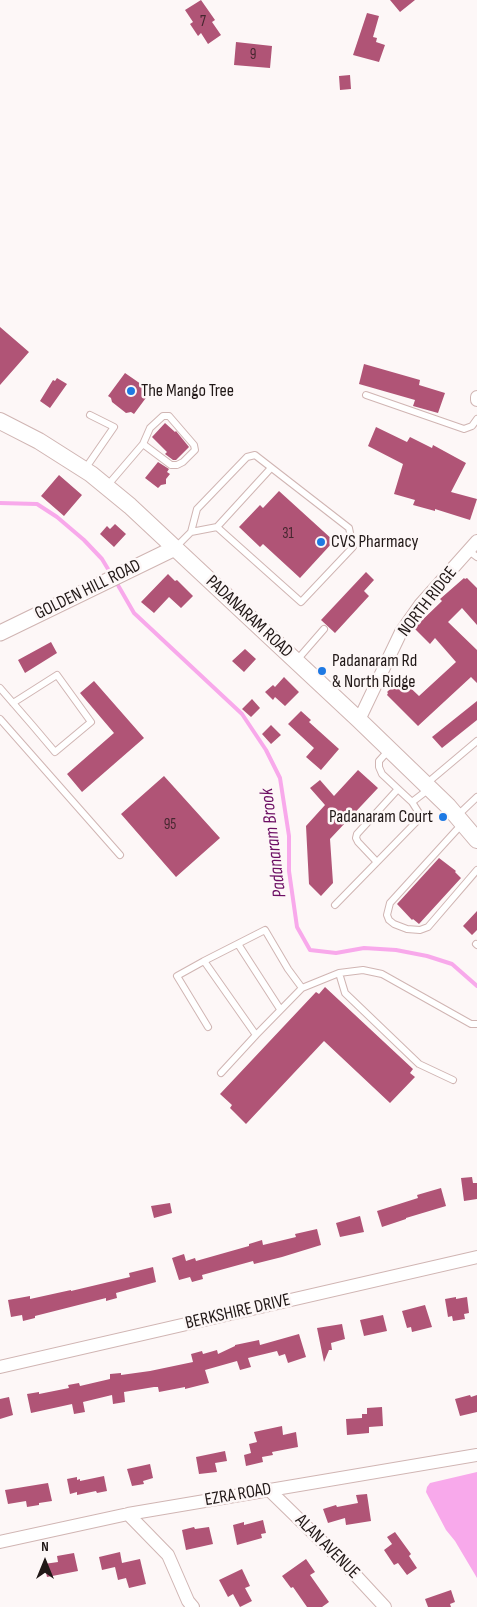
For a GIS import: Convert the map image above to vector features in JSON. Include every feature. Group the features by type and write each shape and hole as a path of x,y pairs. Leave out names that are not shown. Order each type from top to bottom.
{"main road":[{"name":"PADANARAM ROAD","path":"0,421 39,441 84,470 176,548 428,786 460,819 477,840"}],"street":[{"name":"GOLDEN HILL ROAD","path":"0,633 176,548"},
{"name":"NORTH RIDGE","path":"359,720 401,632 420,605 474,550"},
{"name":"BERKSHIRE DRIVE","path":"0,1367 477,1257"},
{"name":"EZRA ROAD","path":"0,1542 128,1514 477,1455"},
{"name":"ALAN AVENUE","path":"268,1489 347,1566 385,1607"},
{"path":"128,1514 168,1555 188,1601 193,1607"}],"lane":[{"path":"366,395 464,429 472,426 477,419"},
{"path":"84,470 114,427 90,415"},
{"path":"106,487 143,444 150,428 163,416 169,416 194,445 194,450 183,462 177,465 171,464 143,444"},
{"path":"176,548 191,532 197,509 247,458 255,455 348,528 353,547 301,602 217,527"},
{"path":"191,532 217,527 271,468"},
{"path":"296,661 324,629"},
{"path":"0,688 55,752 91,722 57,675 13,703"},
{"path":"0,719 120,854"},
{"path":"412,802 477,741"},
{"path":"335,905 419,819 420,813 412,802 382,774 379,767 379,761 390,750"},
{"path":"378,861 358,842 357,834 398,789"},
{"path":"477,797 390,903 387,914 389,920 407,929 420,930 428,927 477,870"},
{"path":"208,1027 177,976 265,930 302,988"},
{"path":"238,944 280,1009"},
{"path":"204,962 256,1035"},
{"path":"221,1073 302,988 339,973 363,970 382,974 471,1024 477,1024"},
{"path":"339,973 345,993 419,1064 453,1080"}],"shaded area":[{"path":"477,1472 477,1578 455,1541 446,1530 426,1492 430,1483"}],"building":[{"path":"201,0 215,20 212,22 221,35 208,44 201,33 198,36 190,24 193,22 185,10"},
{"path":"390,0 415,0 400,12"},
{"path":"367,13 379,16 373,37 377,38 376,42 385,45 379,62 353,55"},
{"path":"236,42 272,46 270,68 234,65"},
{"path":"350,75 351,89 340,90 339,76"},
{"path":"0,327 29,352 0,385"},
{"path":"364,364 420,380 419,385 445,393 438,413 413,406 415,400 359,384"},
{"path":"125,373 151,391 134,414 131,412 126,413 112,402 108,396"},
{"path":"57,378 67,384 50,408 40,401 53,380 55,381"},
{"path":"165,423 176,431 189,447 176,460 165,454 167,452 152,437"},
{"path":"376,427 407,442 410,437 432,448 433,445 466,463 451,492 477,499 470,520 435,509 435,511 413,505 415,500 394,494 403,464 368,446"},
{"path":"158,462 169,469 167,472 170,474 166,479 166,484 158,488 145,478"},
{"path":"59,475 82,495 64,516 41,496"},
{"path":"279,491 334,541 300,578 263,544 260,547 239,527 260,505 263,508"},
{"path":"115,524 126,534 114,547 100,534 107,526 110,529"},
{"path":"366,572 374,580 364,591 369,596 335,633 321,620"},
{"path":"168,574 193,596 181,608 169,597 154,613 141,602"},
{"path":"464,578 467,578 477,588 477,625 462,608 448,622 477,650 477,683 471,677 418,726 387,695 387,692 401,679 419,696 456,662 435,638 430,644 414,628 442,601 440,599"},
{"path":"51,642 57,653 25,673 18,660"},
{"path":"245,649 256,659 244,672 232,661"},
{"path":"284,677 299,692 285,706 275,697 273,700 265,692 273,685 275,687"},
{"path":"94,681 144,738 82,792 67,774 114,733 80,693"},
{"path":"252,699 260,708 251,717 242,709"},
{"path":"477,701 477,720 442,748 432,737"},
{"path":"301,711 311,720 309,722 339,749 321,770 306,757 314,748 288,724"},
{"path":"271,725 281,735 271,744 262,734"},
{"path":"358,770 378,788 330,839 333,883 321,896 309,884 306,826 325,805 310,788 320,780 334,796"},
{"path":"164,776 220,838 176,877 121,814"},
{"path":"439,858 456,871 461,878 419,924 412,920 397,904"},
{"path":"477,911 477,930 472,935 463,926"},
{"path":"325,987 413,1069 410,1073 415,1077 390,1103 324,1041 246,1124 230,1108 232,1105 220,1094 316,992 319,994"},
{"path":"472,1177 473,1183 477,1183 477,1199 464,1201 461,1178"},
{"path":"441,1188 446,1206 382,1227 377,1211 418,1198 417,1195"},
{"path":"170,1203 172,1213 154,1218 151,1206"},
{"path":"360,1216 364,1232 340,1237 336,1223"},
{"path":"317,1229 321,1245 282,1257 254,1264 253,1261 202,1275 203,1279 192,1282 190,1277 179,1280 172,1258 184,1254 186,1261 195,1258 196,1261 249,1246 249,1244 262,1240 263,1245 296,1237 295,1234"},
{"path":"153,1267 156,1282 116,1293 117,1298 106,1301 106,1298 35,1316 35,1318 23,1321 22,1315 11,1317 8,1300 30,1296 30,1299 71,1291 130,1277 129,1273"},
{"path":"456,1297 456,1299 467,1297 469,1313 464,1314 465,1319 453,1321 452,1316 448,1317 445,1299"},
{"path":"425,1305 432,1327 412,1332 411,1327 407,1328 402,1311"},
{"path":"383,1315 387,1331 364,1336 360,1320"},
{"path":"342,1324 345,1339 331,1343 332,1350 329,1350 324,1362 317,1328"},
{"path":"299,1334 306,1357 288,1363 285,1354 279,1356 277,1351 248,1358 251,1367 240,1370 237,1361 205,1370 209,1383 185,1389 185,1387 159,1392 158,1387 154,1387 124,1392 125,1402 113,1404 112,1395 83,1402 85,1412 74,1414 72,1404 31,1413 27,1394 39,1392 39,1394 69,1388 68,1385 79,1383 80,1386 110,1379 110,1374 121,1373 121,1375 150,1371 193,1362 191,1354 202,1351 203,1354 217,1350 218,1354 235,1345 259,1340 260,1345"},
{"path":"470,1395 471,1397 477,1395 477,1412 460,1416 455,1399"},
{"path":"9,1397 13,1415 0,1419 0,1399"},
{"path":"382,1407 383,1426 369,1427 369,1433 347,1435 346,1419 362,1418 362,1414 367,1414 367,1408"},
{"path":"282,1426 283,1435 296,1432 298,1447 272,1452 273,1455 262,1457 263,1462 246,1466 244,1455 251,1453 249,1444 257,1442 254,1432"},
{"path":"225,1451 227,1461 215,1463 217,1472 199,1474 196,1457"},
{"path":"150,1464 153,1478 143,1481 144,1484 132,1486 127,1469"},
{"path":"104,1476 107,1491 77,1495 77,1492 70,1494 67,1479 77,1477 77,1480 80,1479 80,1481"},
{"path":"48,1483 52,1501 27,1507 26,1501 8,1504 5,1490"},
{"path":"367,1494 371,1521 346,1525 345,1518 328,1523 323,1509 336,1505 337,1507 358,1503 356,1495"},
{"path":"263,1520 266,1533 261,1534 262,1538 237,1545 233,1525 244,1522 244,1525"},
{"path":"194,1527 195,1529 209,1527 213,1544 186,1550 182,1530"},
{"path":"395,1532 411,1554 409,1556 417,1568 407,1575 398,1563 394,1565 384,1550 392,1544 387,1537"},
{"path":"120,1552 122,1563 140,1559 146,1584 129,1588 126,1578 118,1580 115,1567 102,1570 99,1557"},
{"path":"74,1553 78,1571 47,1577 44,1564 58,1562 57,1556"},
{"path":"306,1559 315,1572 310,1575 329,1602 322,1607 307,1607 293,1587 291,1588 282,1576"},
{"path":"242,1569 250,1586 245,1588 252,1601 240,1607 233,1594 228,1597 219,1580"},
{"path":"451,1590 455,1602 450,1604 451,1607 428,1607 425,1599"}],"waterway":[{"name":"Padanaram Brook","path":"0,503 37,504 57,517 84,540 102,559 111,574"},
{"name":"Padanaram Brook","path":"115,580 134,613 242,714 266,750 280,778 289,836 289,871 297,927 310,950 336,953 364,948 396,950 427,956 452,964 477,986"}],"place":[{"name":"The Mango Tree","path":"131,391"},
{"name":"CVS Pharmacy","path":"321,542"},
{"name":"Padanaram Rd & North Ridge","path":"322,671"},
{"name":"Padanaram Court","path":"443,817"}]}
